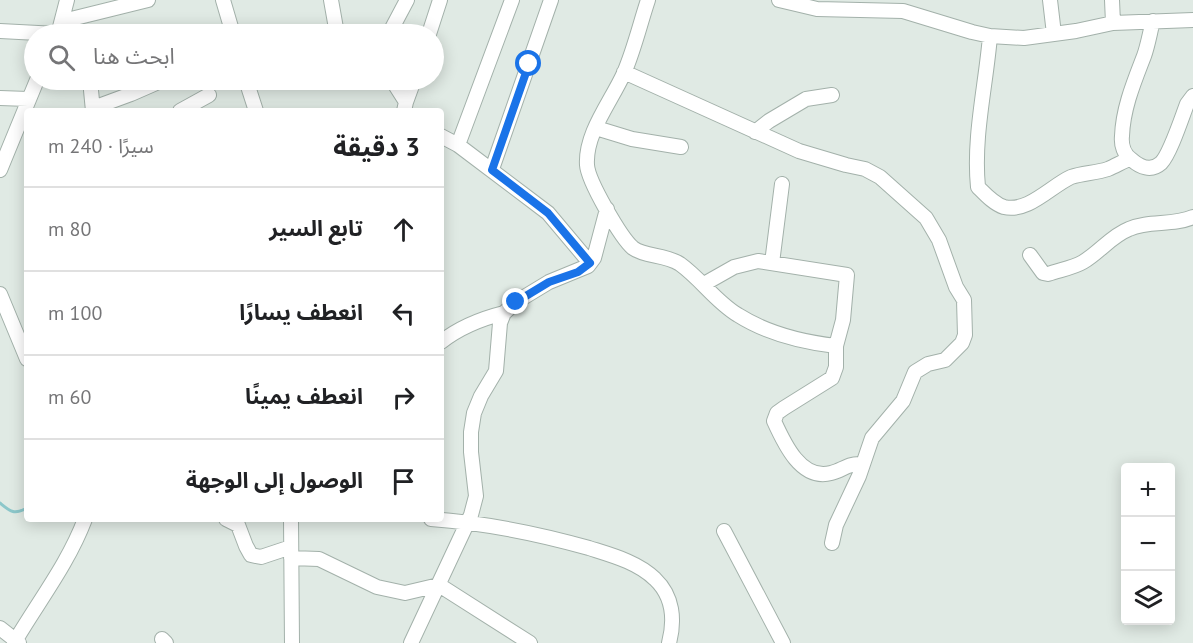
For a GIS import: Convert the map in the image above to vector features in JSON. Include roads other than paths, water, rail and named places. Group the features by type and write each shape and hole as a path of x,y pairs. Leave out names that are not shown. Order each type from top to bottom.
{"street":[{"path":"61,24 67,0"},
{"path":"77,24 148,0"},
{"path":"223,0 230,24"},
{"path":"331,0 335,24"},
{"path":"394,24 407,0"},
{"path":"432,24 440,0"},
{"path":"458,145 512,0"},
{"path":"492,170 551,0"},
{"path":"648,0 624,72 596,128 589,148 587,167 607,209 634,248 643,253 675,261 695,275 737,315 785,338 836,346"},
{"path":"779,0 817,9 878,5 943,25 990,36 1024,38 1113,23 1193,20"},
{"path":"1050,0 1054,34"},
{"path":"1112,0 1113,23"},
{"path":"1153,21 1124,120 1121,139 1129,159 1142,167 1150,168 1161,163 1187,104 1193,96"},
{"path":"0,31 24,31"},
{"path":"990,36 976,172 978,187 990,198 1003,207 1029,203 1052,187 1073,177 1108,168 1129,159"},
{"path":"624,72 800,151 865,169 880,177 926,218 939,240 964,300 965,335 962,343 945,360 928,364 915,372 903,401 872,438 836,525 832,543"},
{"path":"0,170 5,142 32,90"},
{"path":"91,90 93,108"},
{"path":"96,108 140,90"},
{"path":"249,90 255,108"},
{"path":"397,90 405,106"},
{"path":"405,106 411,90"},
{"path":"185,108 209,95"},
{"path":"755,132 806,99 832,95"},
{"path":"0,98 28,99"},
{"path":"596,128 632,140 681,147"},
{"path":"444,138 458,145 548,213 590,263"},
{"path":"772,263 782,184"},
{"path":"411,643 468,522 476,496 471,432 474,413 496,370 500,323 504,313 516,302 549,282 578,272 590,263 594,258 607,209"},
{"path":"1030,255 1043,273 1048,274 1083,262 1116,234 1130,228 1144,223 1162,223 1193,217"},
{"path":"704,284 747,263 758,261 848,275 843,320 836,346 836,367 832,378 777,413 774,421 781,437 799,464 812,472 820,475 855,464 862,465"},
{"path":"0,294 24,352"},
{"path":"444,340 480,319 504,313"},
{"path":"444,520 545,535 610,554 638,567 655,579 667,596 673,614 669,643"},
{"path":"0,628 16,642 68,558 84,522"},
{"path":"232,522 238,525 251,555 291,552 319,559 377,587 405,593 439,585 530,643"},
{"path":"291,522 292,643"},
{"path":"724,531 783,643"}],"waterway":[{"path":"0,503 13,511 24,509"}]}
